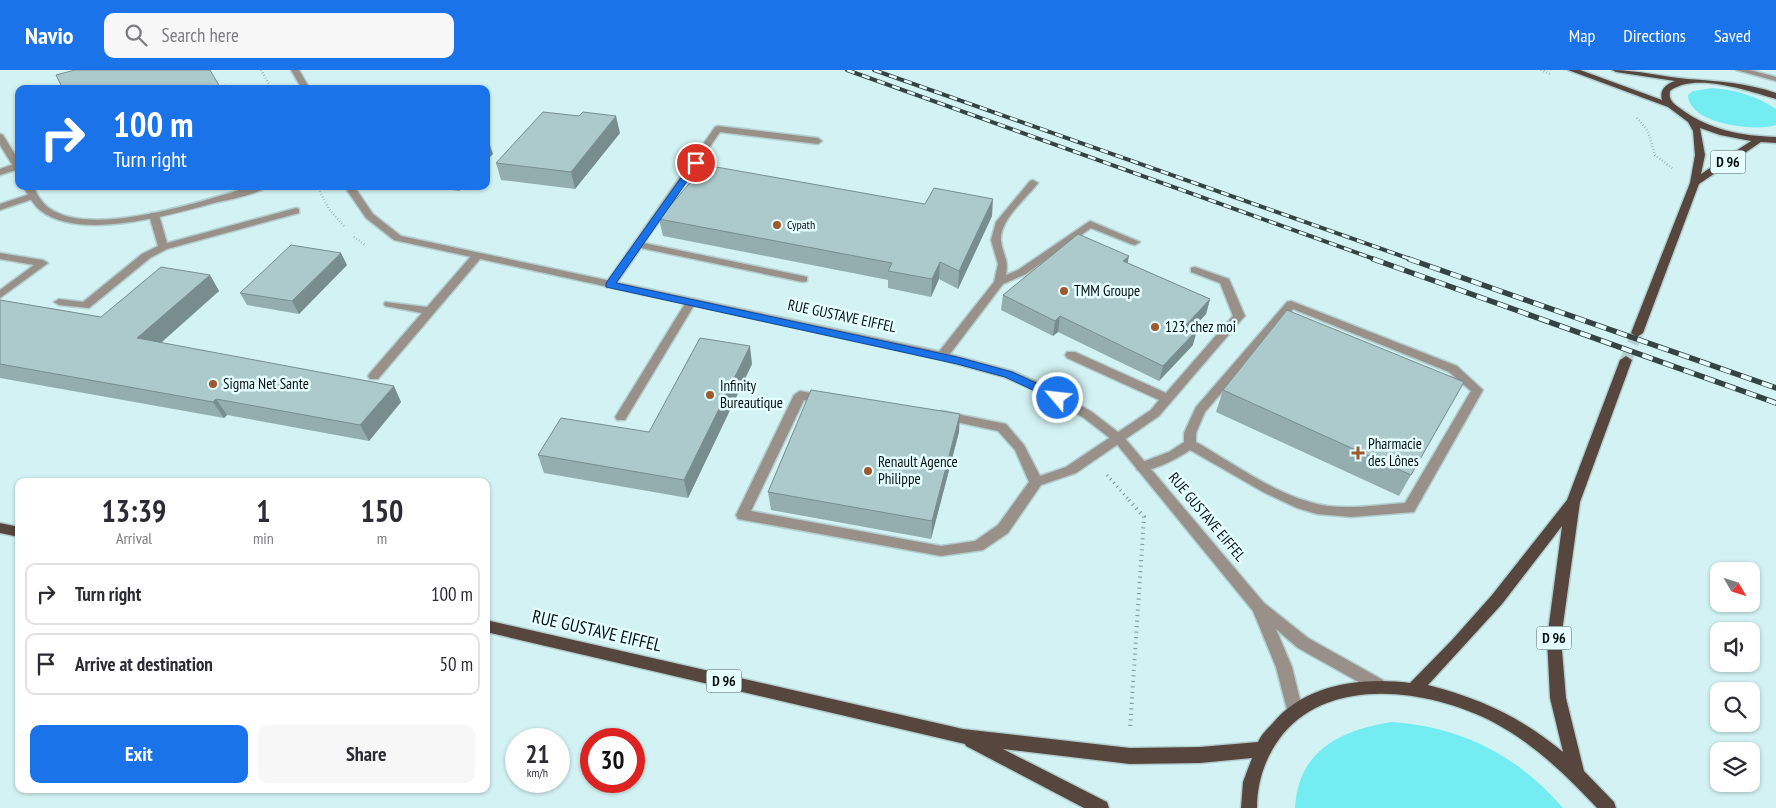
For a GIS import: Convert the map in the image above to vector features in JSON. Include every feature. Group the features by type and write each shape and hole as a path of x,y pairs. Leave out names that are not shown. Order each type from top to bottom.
{"main road":[{"path":"1572,70 1669,105 1692,121 1724,133 1776,140"},
{"path":"1616,70 1682,80 1726,81 1776,96"},
{"path":"1669,105 1665,96 1666,89 1682,80"},
{"name":"D 96","path":"1637,333 1695,183 1700,155 1697,131 1692,121"},
{"name":"D 96","path":"1695,183 1760,139"},
{"name":"D 96","path":"1576,773 1558,698 1554,639 1573,502 1626,360"},
{"name":"D 96","path":"1415,688 1440,664 1532,558 1573,502"},
{"path":"0,528 15,531"},
{"name":"RUE GUSTAVE EIFFEL","path":"490,627 963,736 1130,756 1200,755 1263,749"},
{"path":"1249,808 1251,781 1263,749 1277,728 1295,712 1322,696 1353,688 1378,685 1415,688 1456,698 1497,716 1538,741 1576,773 1608,808"},
{"name":"RUE GUSTAVE EIFFEL","path":"963,736 1101,808"}],"street":[{"path":"295,70 304,85"},
{"path":"1740,70 1776,79"},
{"path":"610,285 718,129 818,141"},
{"path":"0,137 15,163"},
{"path":"0,172 15,169"},
{"path":"942,356 999,282 1003,264 996,240 1001,222 1033,183"},
{"path":"30,190 37,203 50,213 84,222 104,222 154,215 249,190"},
{"name":"RUE GUSTAVE EIFFEL","path":"351,190 366,214 398,238 942,356 1008,374 1043,389 1088,415 1118,439 1259,607 1303,643 1378,685"},
{"path":"0,207 33,196"},
{"path":"58,302 85,306 146,256 163,247 296,211"},
{"path":"154,215 163,247"},
{"path":"999,282 1022,272 1090,224 1135,242"},
{"path":"639,245 803,279"},
{"path":"0,256 43,263 0,295"},
{"path":"374,376 477,256"},
{"path":"839,401 800,395 743,515 941,551 978,546 1003,529 1036,482 1071,470 1155,413 1238,316 1225,281 1195,270"},
{"path":"622,417 691,302"},
{"path":"389,304 430,311"},
{"path":"1290,304 1453,370 1477,390 1409,508 1348,512 1319,510 1295,503 1190,444 1190,433 1200,410 1290,304"},
{"path":"1070,355 1168,399"},
{"path":"925,412 964,418 1002,427 1020,448 1036,482"},
{"path":"1142,467 1173,455 1190,444"},
{"name":"RUE GUSTAVE EIFFEL","path":"1259,607 1284,667 1295,712"}],"path":[{"path":"261,70 270,85"},
{"path":"1541,70 1558,77"},
{"path":"1633,114 1644,124 1650,135 1653,151 1661,161 1695,183"}],"shaded area":[{"path":"1713,88 1746,94 1769,104 1776,109 1776,125 1754,127 1724,124 1699,113 1691,105 1688,95 1693,91"},
{"path":"1392,722 1442,730 1465,737 1486,747 1527,773 1563,808 1295,808 1298,788 1304,771 1314,757 1326,746 1340,737 1356,731"}],"building":[{"path":"75,70 210,70 219,85 61,85 56,75"},
{"path":"543,112 579,116 583,112 616,116 571,172 496,163"},
{"path":"705,165 925,204 934,188 993,199 959,271 940,262 932,279 888,271 892,263 659,219"},
{"path":"1078,234 1129,256 1123,261 1210,299 1186,325 1197,330 1163,366 1060,316 1055,321 1003,295"},
{"path":"291,245 341,253 292,301 240,293"},
{"path":"161,267 210,275 137,338 394,386 360,425 216,399 213,402 0,364 0,300 101,317"},
{"path":"1287,310 1464,382 1411,475 1223,390"},
{"name":"Infinity Bureautique","path":"700,338 750,346 684,480 538,455 561,418 649,432"},
{"name":"Renault Agence Philippe","path":"811,390 960,414 932,521 768,492"}],"tunnel":[{"path":"1626,360 1637,333"}],"railway":[{"path":"847,70 1377,260"},
{"path":"874,70 1413,260"},
{"path":"1373,259 1776,403"},
{"path":"1409,259 1776,388"}],"place":[{"name":"Cypath","path":"777,225"},
{"name":"TMM Groupe","path":"1064,291"},
{"name":"123, chez moi","path":"1155,327"},
{"name":"Sigma Net Sante","path":"213,384"},
{"name":"Infinity Bureautique","path":"710,395"},
{"name":"Pharmacie des Lônes","path":"1358,453"},
{"name":"Renault Agence Philippe","path":"868,471"}],"route":[{"path":"696,163 610,285 794,323 957,360 1008,374 1043,389 1058,398"}]}
